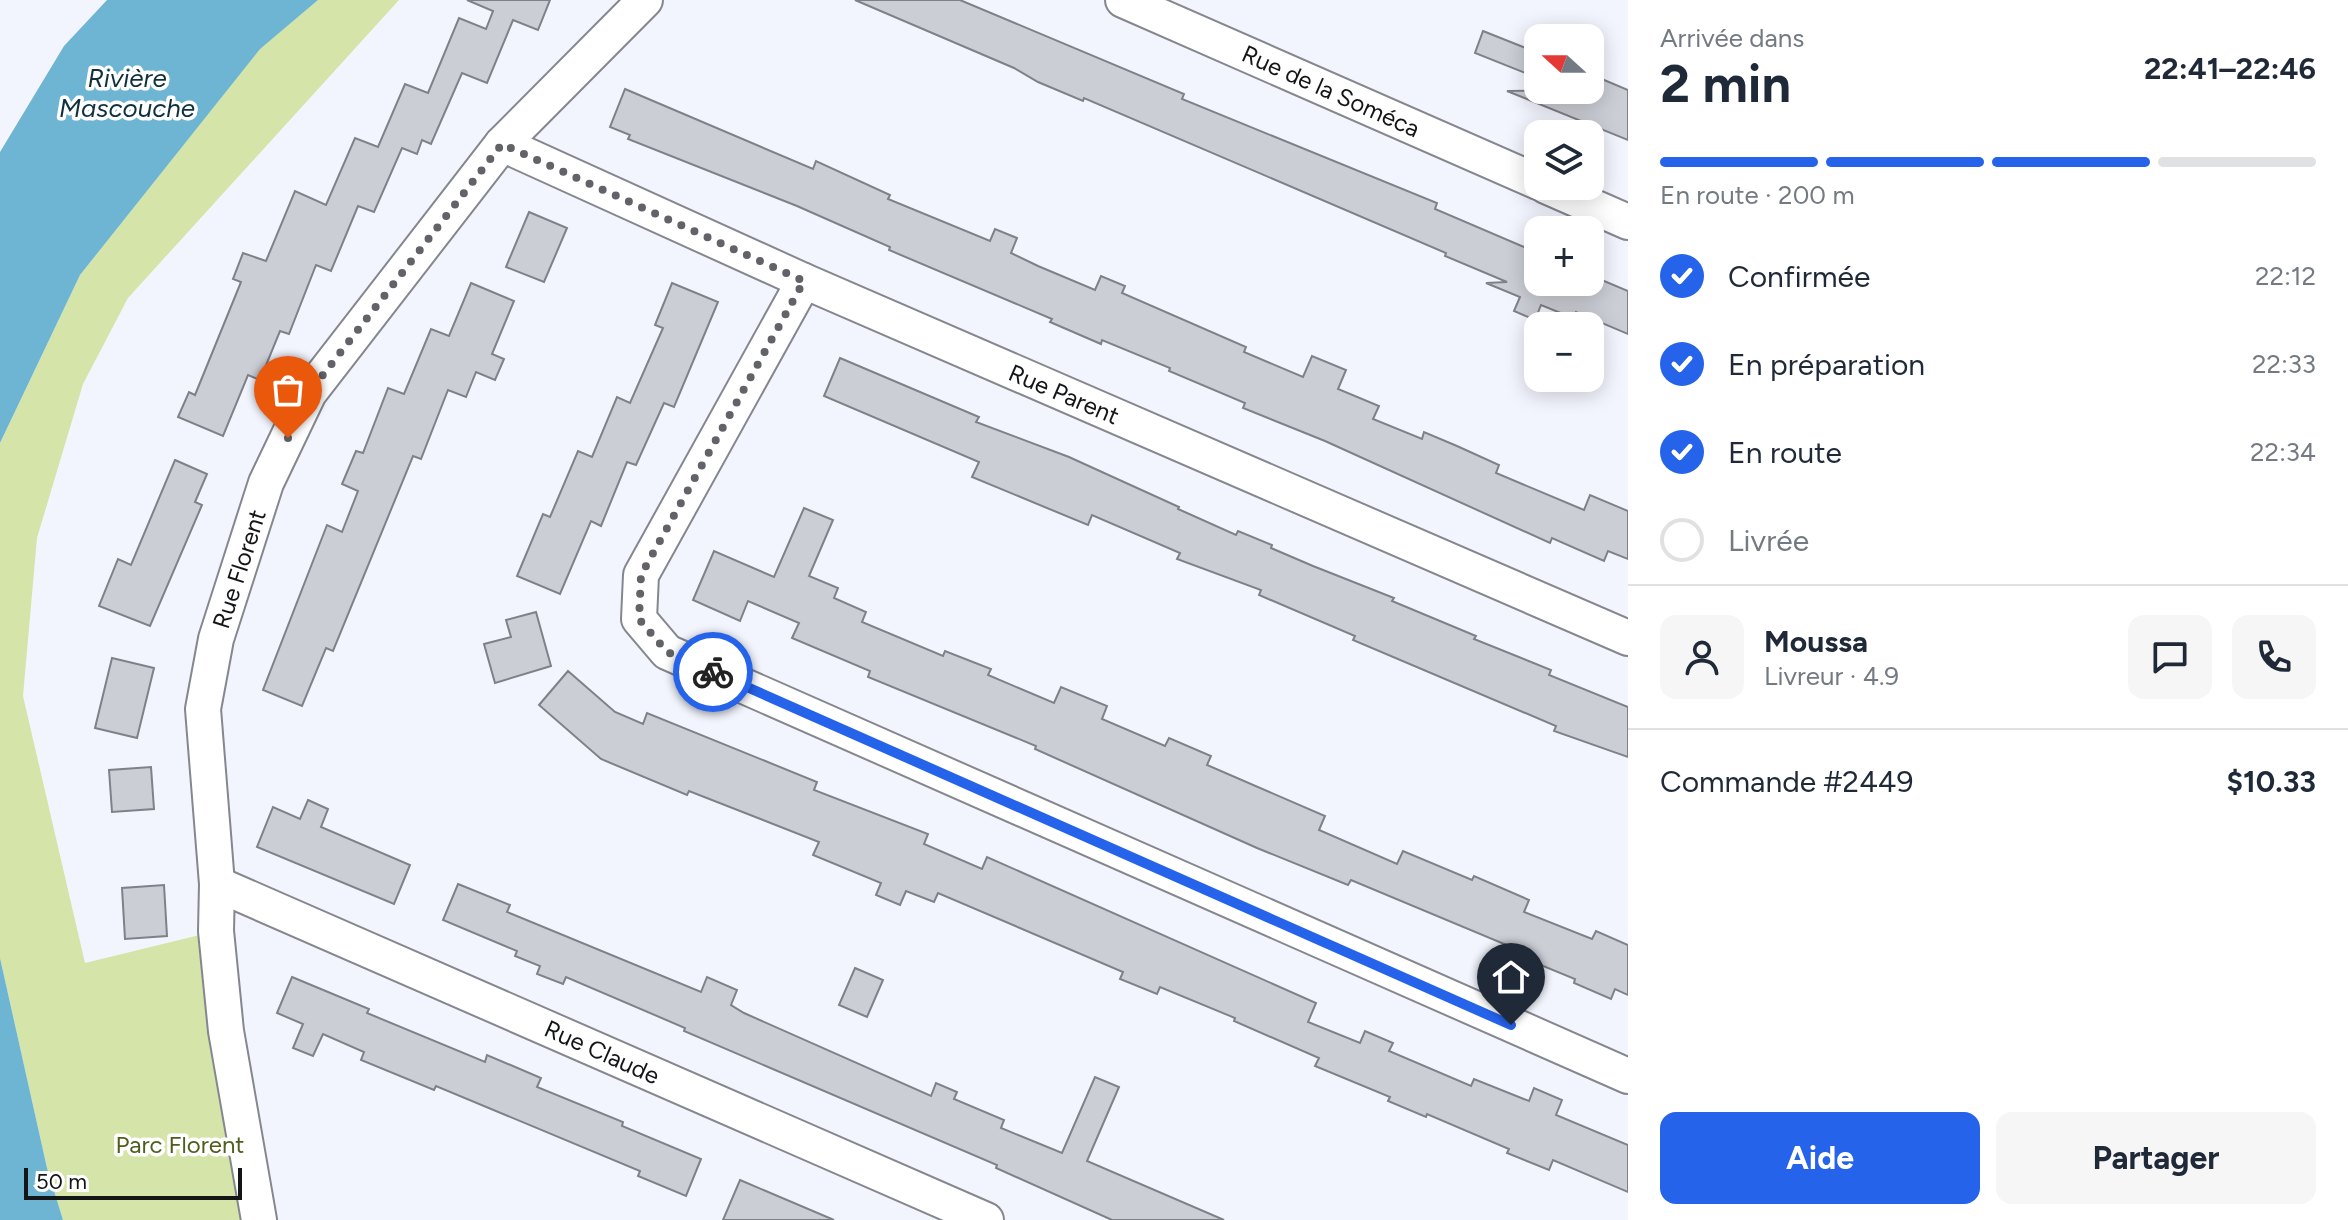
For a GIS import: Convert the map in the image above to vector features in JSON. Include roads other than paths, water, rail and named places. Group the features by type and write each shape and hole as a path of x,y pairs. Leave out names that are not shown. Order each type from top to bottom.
{"street":[{"name":"Rue Florent","path":"259,1220 226,1031 216,931 217,884 203,709 216,639 266,483 309,393 502,144 645,0"},
{"name":"Rue de la Soméca","path":"1123,0 1524,176"},
{"name":"Rue Parent","path":"502,144 804,281 1628,638"},
{"path":"1578,200 1628,222"},
{"path":"804,281 641,575 639,619 667,652 1628,1076"},
{"name":"Rue Claude","path":"217,884 986,1220"}],"water":[{"name":"Rivière Mascouche","path":"107,0 318,0 260,49 80,275 0,443 0,152 64,46"},
{"path":"0,958 47,1168 63,1220 0,1220"}],"park label":[{"name":"Parc Florent","path":"180,1144"}]}
